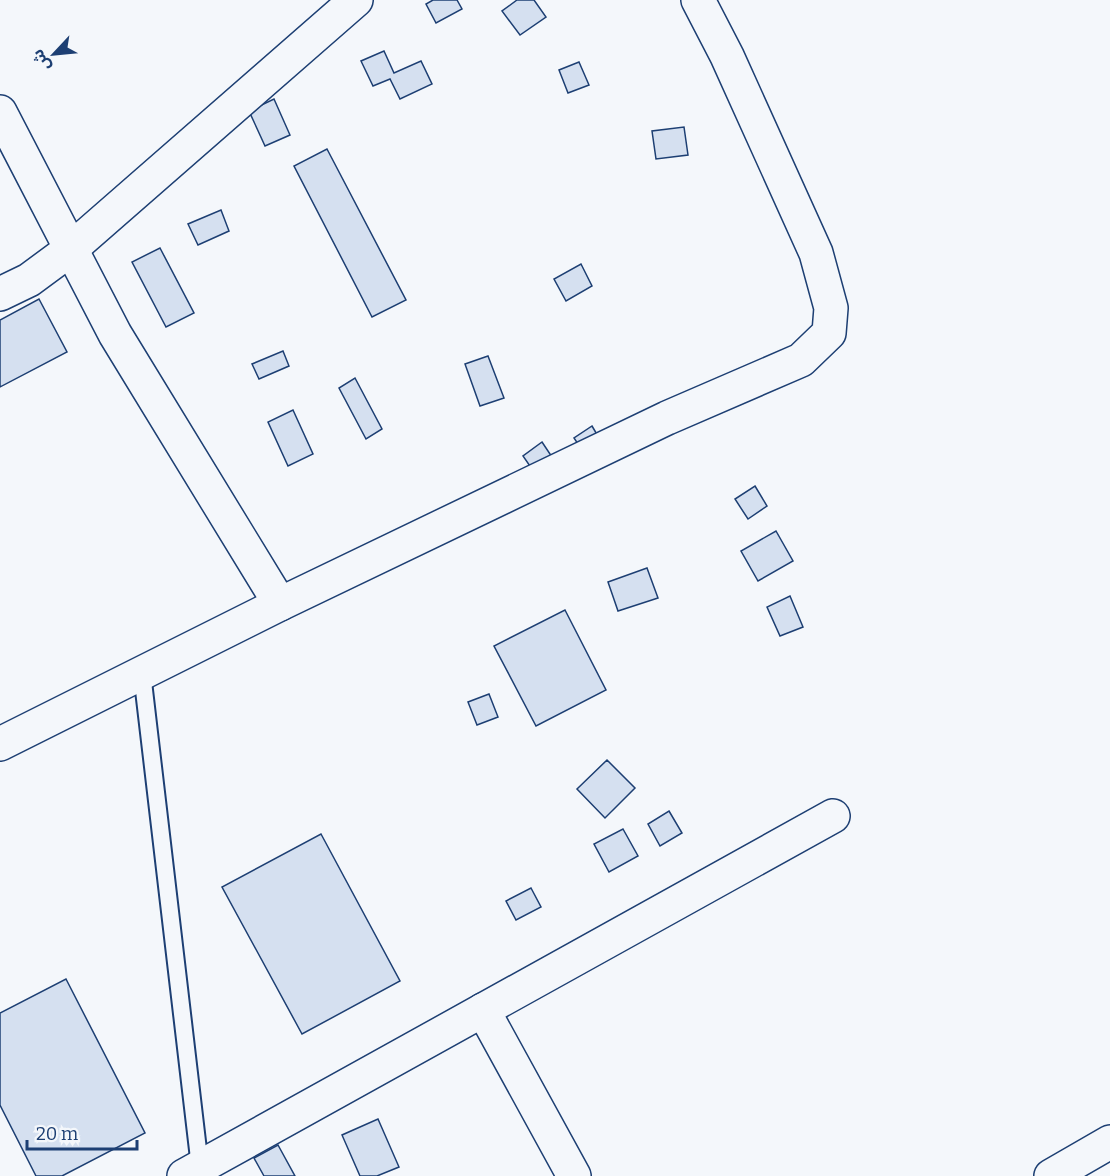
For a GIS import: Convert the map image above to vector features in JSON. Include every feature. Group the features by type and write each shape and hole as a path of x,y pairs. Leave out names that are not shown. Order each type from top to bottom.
{"main road":[{"path":"0,294 29,280 71,249 356,0"},
{"path":"0,744 280,604 667,418 801,360 829,333 831,308 816,253 727,56 698,0"},
{"path":"0,112 115,334 280,604"},
{"path":"192,1171 833,816"},
{"path":"483,1010 574,1176"},
{"path":"1051,1176 1110,1142"}],"lane":[{"path":"142,673 192,1171"}],"building":[{"path":"433,0 457,0 462,9 436,23 426,4"},
{"path":"517,0 534,0 546,17 520,35 502,11"},
{"path":"384,51 394,73 421,61 432,84 400,99 390,79 373,86 361,61"},
{"path":"579,62 589,85 568,93 559,70"},
{"path":"274,99 290,135 265,146 249,111"},
{"path":"684,127 688,155 656,159 652,131"},
{"path":"327,149 406,300 372,317 294,166"},
{"path":"221,210 229,231 198,245 188,224"},
{"path":"160,248 194,313 166,327 132,262"},
{"path":"581,264 592,286 566,301 554,279"},
{"path":"39,299 67,352 0,387 0,320"},
{"path":"283,351 289,366 259,379 252,364"},
{"path":"488,356 504,398 480,406 465,364"},
{"path":"355,378 382,429 366,439 339,388"},
{"path":"293,410 313,454 288,466 268,422"},
{"path":"592,426 605,448 588,459 574,438"},
{"path":"542,442 562,472 543,485 523,456"},
{"path":"755,486 767,506 748,519 735,499"},
{"path":"776,531 793,561 758,581 741,551"},
{"path":"647,568 658,598 618,611 608,582"},
{"path":"790,596 803,627 780,636 767,607"},
{"path":"565,610 606,690 536,726 494,646"},
{"path":"489,694 498,717 477,725 468,702"},
{"path":"607,760 635,788 605,818 577,789"},
{"path":"669,811 682,833 660,846 648,824"},
{"path":"623,829 638,856 609,872 594,844"},
{"path":"321,834 400,981 302,1034 222,887"},
{"path":"531,888 541,907 516,920 506,901"},
{"path":"66,979 145,1133 62,1176 36,1176 0,1105 0,1013"},
{"path":"378,1119 399,1167 377,1176 360,1176 342,1135"},
{"path":"278,1145 295,1176 264,1176 254,1158"}]}
